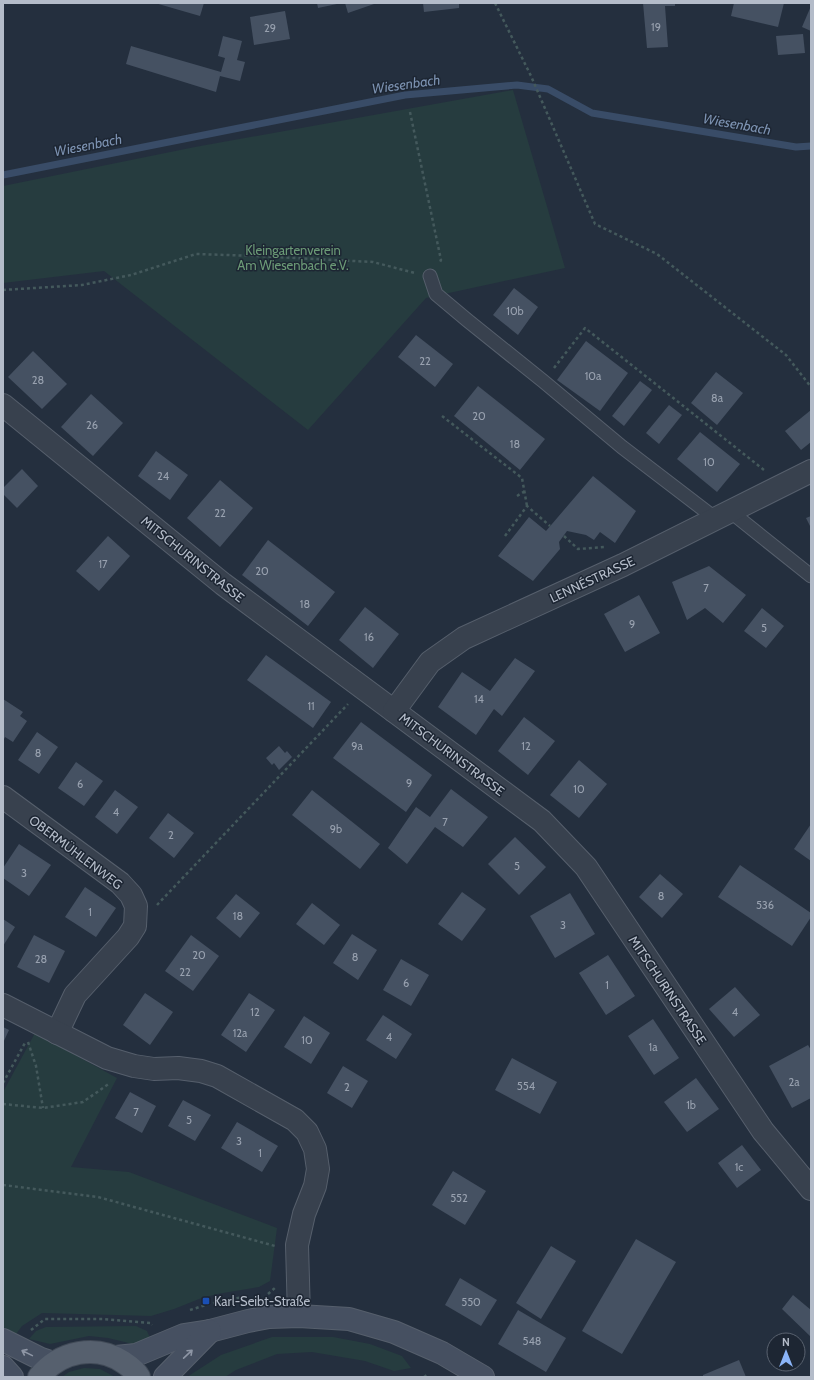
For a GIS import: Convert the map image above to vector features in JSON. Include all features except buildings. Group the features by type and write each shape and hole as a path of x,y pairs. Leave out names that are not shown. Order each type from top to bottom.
{"main road":[{"path":"116,1357 136,1355 184,1335 210,1331 269,1317 299,1316 349,1319 394,1332 442,1353 483,1377"},
{"path":"165,1377 210,1331"},
{"path":"3,1340 41,1359 46,1370 70,1354 88,1351 116,1357 127,1364 137,1373 139,1377"},
{"path":"3,1367 12,1377"}],"street":[{"name":"MITSCHURINSTRASSE","path":"3,405 223,584 542,821 586,867 764,1131 811,1189"},
{"name":"LENNÉSTRASSE","path":"394,711 430,662 464,638 623,565 811,471"},
{"name":"OBERMÜHLENWEG","path":"3,797 120,883 131,895 136,906 136,916"},
{"path":"57,1033 75,995 128,937 135,926 136,916"},
{"path":"3,1005 107,1058 125,1064 154,1069 178,1068 201,1071 217,1076 295,1120 307,1132 315,1149 318,1169 316,1186 304,1214 297,1245 299,1316"}],"lane":[{"path":"430,276 436,294 622,447 811,576"}],"path":[{"path":"495,3 531,76 595,224 657,254 786,355 811,386"},
{"path":"3,290 82,286 131,274 196,254 373,262 430,276 441,260 410,112"},
{"path":"543,382 585,328 784,485"},
{"path":"442,416 522,478 527,506 550,526"},
{"path":"517,496 525,491"},
{"path":"505,536 527,506"},
{"path":"564,536 578,549 604,547 623,565"},
{"path":"136,916 152,911 363,688"},
{"path":"3,1083 27,1038 36,1066 43,1108"},
{"path":"3,1104 43,1108 83,1102 114,1080 125,1064"},
{"path":"3,1185 98,1197 280,1248"},
{"path":"261,1295 269,1294 277,1285"},
{"path":"187,1311 209,1304 246,1297"},
{"path":"30,1331 45,1319 103,1319 151,1323 162,1343"}],"green space":[{"name":"Kleingartenverein Am Wiesenbach e.V.","path":"513,90 565,268 426,298 308,430 104,271 3,283 3,186 195,147"},
{"path":"35,1033 117,1078 71,1167 129,1172 277,1228 270,1281 259,1287 217,1294 199,1299 151,1316 42,1313 22,1326 16,1334 3,1327 3,1092"},
{"path":"136,1326 147,1331 150,1338 133,1344 108,1338 89,1336 50,1344 29,1339 36,1331 46,1327"},
{"path":"272,1337 333,1337 370,1344 402,1356 411,1368 394,1371 365,1361 312,1352 277,1354 236,1370 225,1377 187,1377 221,1355"},
{"path":"84,1368 100,1369 115,1377 62,1377 69,1372"}],"waterway":[{"name":"Wiesenbach","path":"3,175 405,95 517,85 548,89 592,113 796,147 811,146"}],"place":[{"name":"Karl-Seibt-Straße","path":"206,1301"}]}
